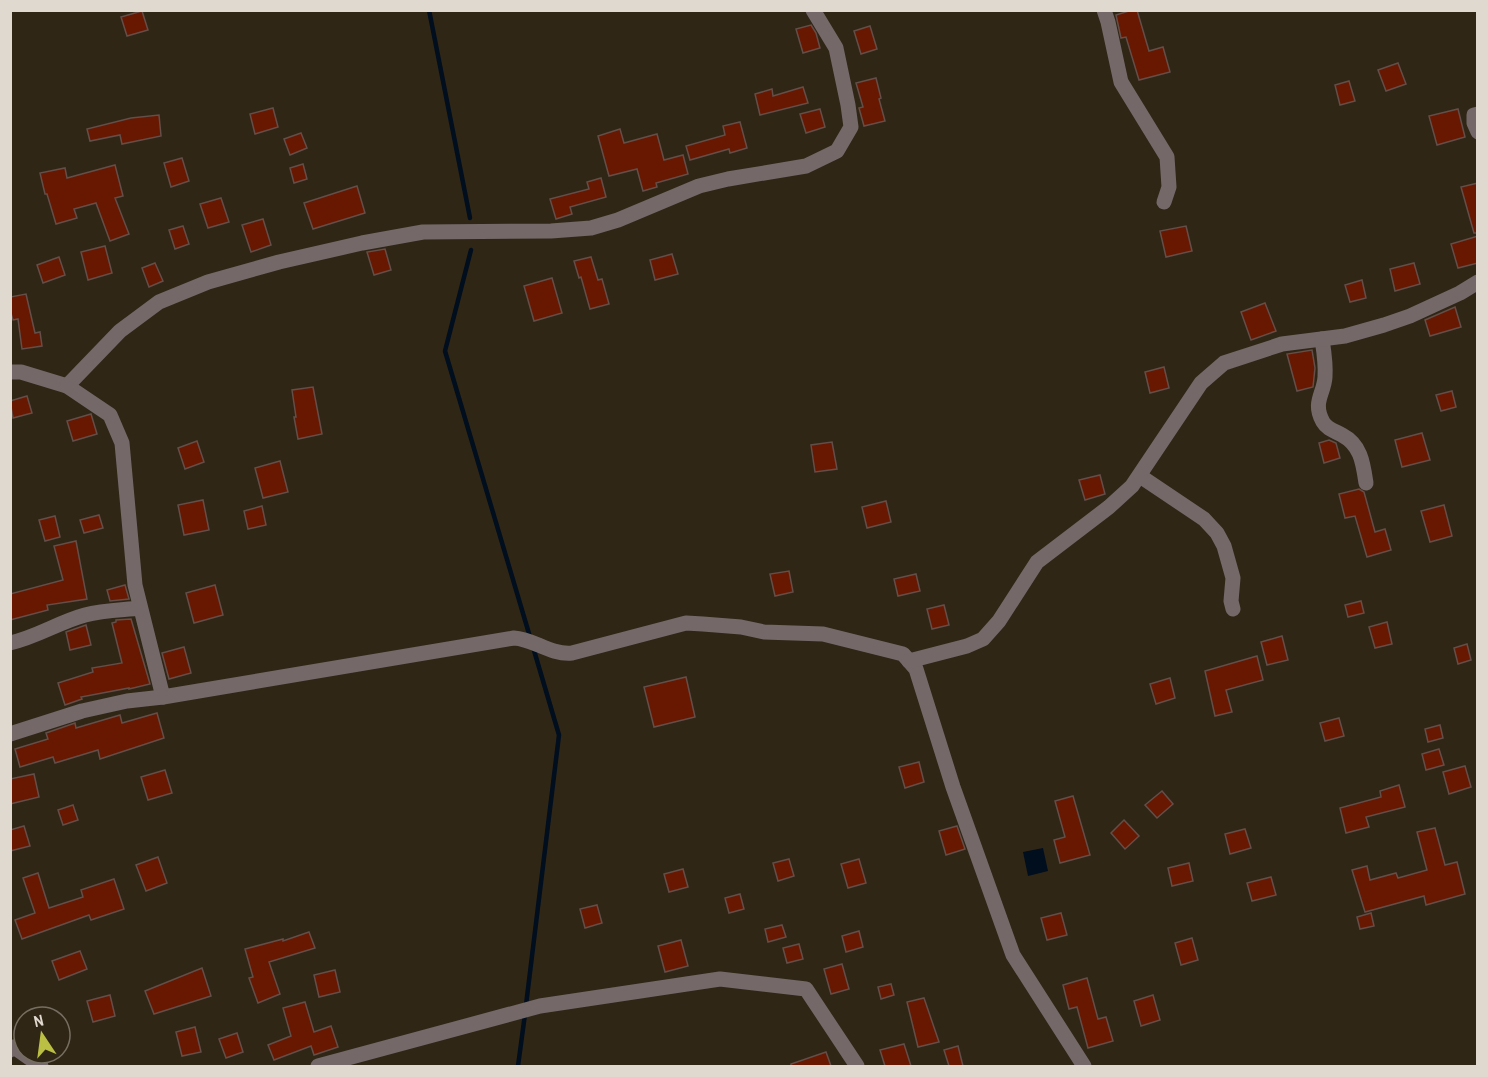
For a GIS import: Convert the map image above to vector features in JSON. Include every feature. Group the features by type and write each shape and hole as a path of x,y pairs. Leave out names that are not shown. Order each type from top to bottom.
{"street":[{"path":"67,386 120,331 159,302 208,282 320,252 423,232 551,231 591,228 618,220 699,186 806,166 837,151 851,127 848,105 836,48 813,10"},
{"path":"1104,10 1121,82 1150,133 1167,157 1169,187 1164,202"},
{"path":"1478,114 1474,116 1474,123 1478,132"},
{"path":"909,662 967,646 983,639 1009,607 1037,562 1109,507 1132,486 1201,383 1224,363 1282,344 1344,336 1410,316 1478,282"},
{"path":"1322,339 1325,380 1318,398 1319,411 1323,422 1331,430 1352,442 1359,450 1366,483"},
{"path":"10,372 21,372 67,386 110,416 122,443 135,585 163,697"},
{"path":"1140,476 1204,519 1217,533 1224,546 1233,578 1231,602 1233,609"},
{"path":"10,643 43,633 59,624 85,615 141,608"},
{"path":"10,734 82,711 127,701 163,697 513,638 523,639 560,654 572,653 686,623 741,627 764,632 824,634 889,649 903,654 916,669 953,787 1013,955 1084,1066"},
{"path":"318,1066 528,1009 720,979 806,988 857,1066"},
{"path":"10,1050 14,1047 41,1066"}],"water":[{"path":"1043,848 1048,871 1028,876 1023,852"}],"building":[{"path":"1137,10 1149,51 1163,47 1170,72 1139,80 1126,37 1121,38 1116,15"},
{"path":"142,11 148,30 127,36 121,17"},
{"path":"811,25 820,48 803,53 796,29"},
{"path":"870,26 877,49 861,54 854,31"},
{"path":"1398,63 1406,84 1386,91 1378,70"},
{"path":"876,78 885,121 864,126 859,108 863,107 856,83"},
{"path":"1349,81 1355,101 1340,105 1335,85"},
{"path":"803,87 808,103 760,115 755,94 772,89 773,96"},
{"path":"273,108 278,127 255,134 250,114"},
{"path":"820,109 825,127 806,133 800,114"},
{"path":"1458,109 1465,137 1437,145 1429,116"},
{"path":"159,115 161,136 122,144 120,135 90,141 87,129 131,118"},
{"path":"740,122 747,148 730,153 729,149 690,160 686,146 725,135 723,126"},
{"path":"620,129 624,143 657,134 664,160 683,155 688,174 656,183 657,187 643,191 637,169 609,176 598,136"},
{"path":"301,133 307,148 290,155 284,139"},
{"path":"182,158 189,181 171,187 164,163"},
{"path":"303,164 307,179 294,183 290,168"},
{"path":"115,165 123,196 115,198 129,234 110,241 96,203 74,209 77,218 56,224 40,173 65,168 67,178"},
{"path":"601,178 606,197 570,207 572,214 556,219 550,199 589,189 587,182"},
{"path":"1478,183 1478,233 1474,233 1461,187"},
{"path":"357,186 365,213 313,229 304,203"},
{"path":"221,198 229,222 208,228 200,204"},
{"path":"263,219 271,245 251,252 242,225"},
{"path":"183,226 189,244 175,249 169,230"},
{"path":"1186,226 1192,251 1166,257 1160,231"},
{"path":"1478,236 1478,263 1458,268 1451,244"},
{"path":"105,246 112,273 88,280 81,252"},
{"path":"385,249 391,270 374,275 367,252"},
{"path":"672,254 678,274 655,280 650,260"},
{"path":"59,257 65,275 43,283 37,265"},
{"path":"591,257 598,280 602,279 609,304 590,309 574,261"},
{"path":"155,263 163,281 149,287 142,268"},
{"path":"1414,263 1420,284 1395,291 1390,269"},
{"path":"552,278 562,313 534,321 524,286"},
{"path":"1362,280 1366,298 1350,302 1345,285"},
{"path":"26,294 35,333 40,332 42,346 22,349 18,319 13,320 10,310 10,297"},
{"path":"1265,303 1276,331 1251,340 1241,312"},
{"path":"1455,307 1461,327 1430,336 1425,320"},
{"path":"1312,350 1315,368 1313,387 1297,391 1287,354"},
{"path":"1164,367 1169,388 1150,393 1145,372"},
{"path":"313,387 322,434 298,439 292,390"},
{"path":"1452,391 1456,407 1441,411 1436,395"},
{"path":"27,396 32,413 13,418 10,401"},
{"path":"91,414 97,434 73,441 67,421"},
{"path":"1422,433 1430,460 1402,467 1395,440"},
{"path":"1329,440 1336,443 1340,458 1324,463 1319,443"},
{"path":"197,441 204,462 185,469 178,448"},
{"path":"832,442 837,469 815,472 811,445"},
{"path":"280,461 288,492 263,498 255,468"},
{"path":"1100,475 1105,494 1085,500 1079,480"},
{"path":"1359,489 1364,492 1375,532 1385,529 1391,550 1367,557 1355,516 1345,518 1339,494"},
{"path":"203,500 209,530 184,535 178,505"},
{"path":"886,501 891,522 867,528 862,507"},
{"path":"1444,505 1452,536 1430,542 1421,511"},
{"path":"262,506 266,525 248,529 244,511"},
{"path":"99,515 103,528 84,533 80,520"},
{"path":"55,516 60,537 45,541 39,520"},
{"path":"76,541 87,599 47,605 48,610 10,620 10,594 63,580 54,546"},
{"path":"789,571 793,592 775,596 770,574"},
{"path":"916,574 920,591 898,596 894,579"},
{"path":"125,585 129,599 110,601 107,590"},
{"path":"215,585 223,615 194,623 186,593"},
{"path":"1361,601 1364,613 1348,617 1345,605"},
{"path":"944,605 949,625 932,629 927,609"},
{"path":"131,619 150,684 81,697 82,699 65,705 58,683 93,672 92,668 122,663 112,623 116,620"},
{"path":"1387,622 1392,644 1375,648 1369,627"},
{"path":"86,625 91,645 70,650 66,632"},
{"path":"1282,636 1288,660 1267,665 1261,642"},
{"path":"1467,644 1471,660 1458,664 1454,648"},
{"path":"184,647 191,673 169,679 162,653"},
{"path":"1257,656 1263,680 1226,690 1232,712 1215,716 1205,671"},
{"path":"686,677 695,717 654,727 644,687"},
{"path":"1170,678 1175,698 1156,704 1150,684"},
{"path":"157,713 164,738 100,759 98,750 55,763 53,757 20,767 15,749 48,739 46,733 75,723 76,728 120,715 122,723"},
{"path":"1339,718 1344,736 1325,741 1320,723"},
{"path":"1440,725 1443,738 1428,742 1425,729"},
{"path":"1439,749 1444,765 1426,770 1422,754"},
{"path":"919,762 924,782 905,788 899,767"},
{"path":"1465,766 1471,787 1449,794 1443,772"},
{"path":"165,770 172,793 148,800 141,777"},
{"path":"34,774 39,797 10,804 10,779"},
{"path":"1399,785 1405,807 1366,817 1369,827 1346,833 1340,808 1381,797 1380,791"},
{"path":"1162,791 1173,804 1157,818 1145,805"},
{"path":"1073,796 1090,855 1060,863 1054,840 1065,837 1055,801"},
{"path":"73,805 78,820 63,825 58,810"},
{"path":"1124,820 1139,836 1125,849 1111,833"},
{"path":"24,826 30,846 10,851 10,830"},
{"path":"957,826 965,849 946,855 939,831"},
{"path":"1435,828 1445,865 1457,862 1465,894 1426,905 1424,896 1365,912 1352,870 1367,866 1370,880 1396,873 1398,878 1427,870 1417,832"},
{"path":"1245,829 1251,848 1230,854 1225,834"},
{"path":"158,857 167,883 146,891 136,865"},
{"path":"789,859 794,876 778,881 773,863"},
{"path":"859,859 866,883 848,888 841,864"},
{"path":"1189,863 1193,881 1172,886 1168,868"},
{"path":"683,869 688,887 669,892 664,874"},
{"path":"38,873 49,908 83,897 81,890 114,879 124,909 91,920 89,915 22,939 15,920 35,913 23,878"},
{"path":"1271,877 1276,895 1252,901 1247,883"},
{"path":"740,894 744,909 729,913 725,898"},
{"path":"597,905 602,923 585,928 580,909"},
{"path":"1061,913 1067,935 1047,940 1041,918"},
{"path":"1371,913 1374,926 1360,929 1357,917"},
{"path":"782,925 786,937 768,942 765,929"},
{"path":"859,931 863,947 846,952 842,936"},
{"path":"309,932 315,948 269,962 280,994 258,1003 249,978 253,977 245,949 283,939 283,941"},
{"path":"1192,938 1198,960 1181,965 1175,943"},
{"path":"681,940 688,966 665,972 658,946"},
{"path":"799,944 803,959 787,963 783,948"},
{"path":"80,951 87,969 59,980 52,961"},
{"path":"842,964 849,989 831,994 824,969"},
{"path":"202,968 211,996 154,1014 145,991"},
{"path":"335,970 340,992 319,997 314,975"},
{"path":"1087,978 1098,1019 1106,1017 1113,1041 1088,1048 1077,1007 1069,1009 1063,985"},
{"path":"891,984 894,995 881,999 878,987"},
{"path":"110,995 115,1016 93,1022 87,1001"},
{"path":"1153,995 1160,1020 1141,1026 1134,1001"},
{"path":"924,998 939,1042 918,1047 907,1002"},
{"path":"305,1002 314,1032 331,1026 338,1047 314,1055 311,1046 274,1060 268,1045 291,1036 283,1008"},
{"path":"195,1027 201,1052 182,1056 176,1032"},
{"path":"237,1033 243,1052 226,1058 219,1039"},
{"path":"904,1044 911,1066 885,1066 880,1050"},
{"path":"958,1046 963,1066 949,1066 944,1050"},
{"path":"826,1052 831,1066 791,1066 791,1064"}],"waterway":[{"path":"429,10 470,218"},
{"path":"471,250 445,351 530,637"},
{"path":"526,1005 559,735 533,647"},
{"path":"518,1066 525,1014"}]}
